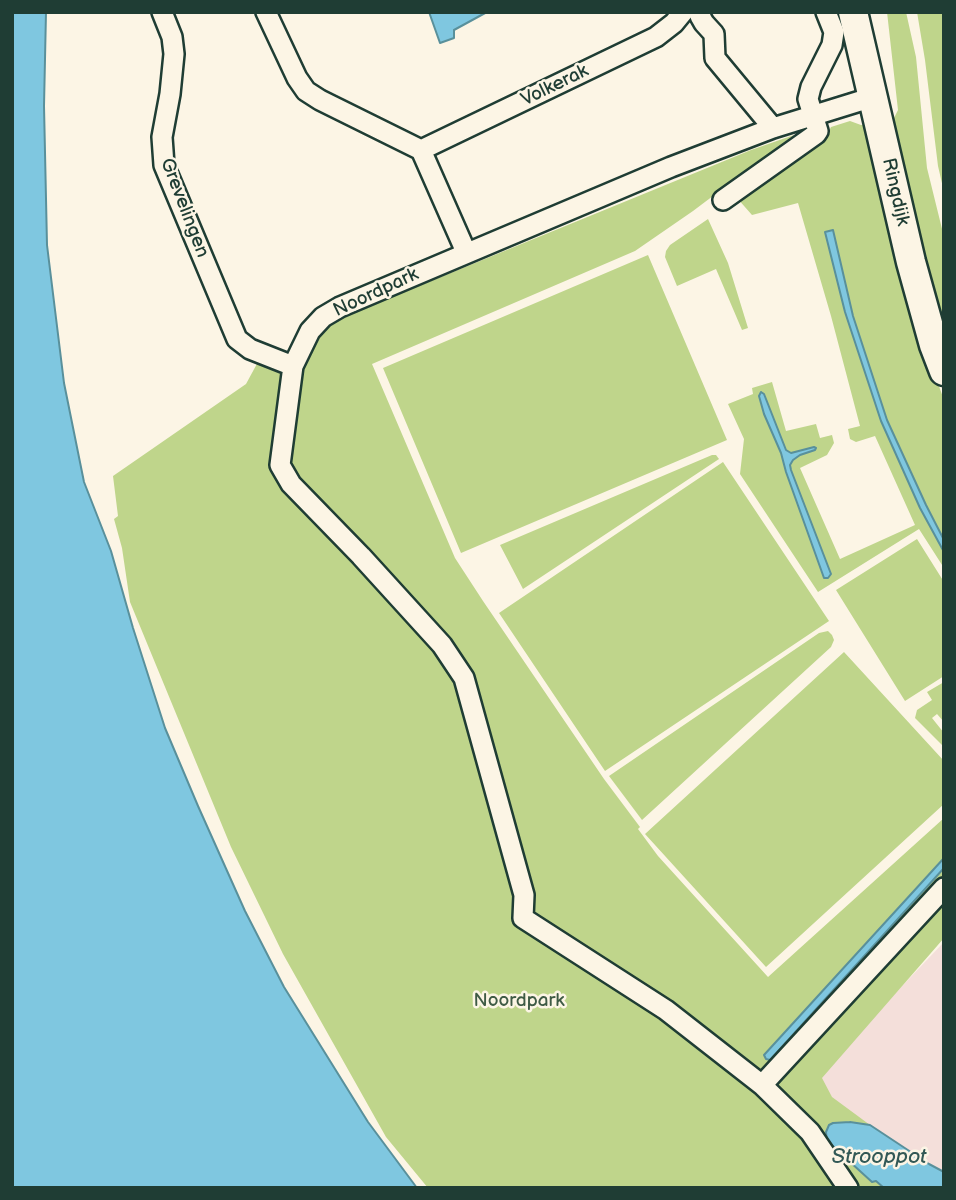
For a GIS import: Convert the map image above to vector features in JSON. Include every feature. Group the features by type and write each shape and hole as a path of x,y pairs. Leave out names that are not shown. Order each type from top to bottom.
{"main road":[{"name":"Ringdijk","path":"853,12 911,262 934,345 944,370"}],"street":[{"name":"Grevelingen","path":"162,12 172,37 174,54 162,138 164,165 237,339 250,349 293,366"},
{"path":"266,12 297,78 306,91 421,150 466,252"},
{"name":"Volkerak","path":"421,150 656,37 683,12"},
{"path":"701,12 704,23 715,34 715,58 773,128"},
{"path":"723,200 818,131 808,99 811,87 832,45 834,32 826,12"},
{"name":"Noordpark","path":"848,1188 810,1132 762,1085 666,1010 523,918 524,895 464,678 442,645 291,484 280,465 293,366 310,331 323,317 466,252 671,167 773,128 873,97"},
{"path":"762,1085 944,888"}],"shaded area":[{"path":"944,942 944,1188 803,1090"}],"green space":[{"path":"887,12 906,12 916,57 927,168 944,237 944,333 888,118 894,118 898,110"},
{"path":"917,12 944,12 944,192 938,166"},
{"path":"850,121 861,125 871,124 928,356 944,400 944,540 887,420 853,316 833,231 826,231 847,317 881,421 920,508 944,552 944,568 919,529 818,592 740,474 744,439 728,404 753,394 752,388 772,382 786,431 816,424 820,438 832,435 834,443 827,455 800,468 840,559 915,525 875,436 856,442 850,439 848,429 860,426 798,203 752,215 737,198 806,150 828,133 831,127"},
{"name":"Noordpark","path":"794,135 635,251 372,364 455,558 658,856 768,977 944,818 944,876 938,885 944,901 944,938 822,1078 832,1097 870,1125 850,1122 876,1181 884,1188 428,1188 386,1137 283,954 231,847 130,602 122,548 114,519 118,516 113,476 246,384 259,360 273,365 346,312 348,315 751,150"},
{"path":"708,219 728,263 748,328 742,330 716,269 677,286 665,257 670,245"},
{"path":"648,255 727,440 461,553 383,368"},
{"path":"712,455 719,459 523,589 500,545"},
{"path":"723,462 829,621 605,771 499,613"},
{"path":"917,539 944,582 944,676 905,701 836,590"},
{"path":"828,631 834,640 831,647 642,820 609,776 819,633"},
{"path":"844,652 944,761 944,804 766,967 645,834"},
{"path":"944,682 944,722 937,714 932,718 944,733 944,747 915,718 917,710 932,700 927,692"}],"water":[{"path":"12,12 46,12 44,106 47,245 64,383 84,482 111,551 165,728 245,911 284,987 368,1122 417,1188 12,1188"},
{"path":"429,12 487,12 454,30 454,38 440,43"},
{"path":"833,230 853,316 887,420 944,540 944,552 920,508 881,421 845,312 825,232"},
{"path":"761,392 786,450 791,453 816,448 800,455 790,465 831,574 828,578 824,578 781,453 764,414 759,396"},
{"path":"944,858 944,868 770,1060 766,1059 764,1055"},
{"name":"Strooppot","path":"850,1122 870,1125 944,1172 944,1188 884,1188 876,1181 872,1182 827,1141 826,1132 829,1125"}]}
